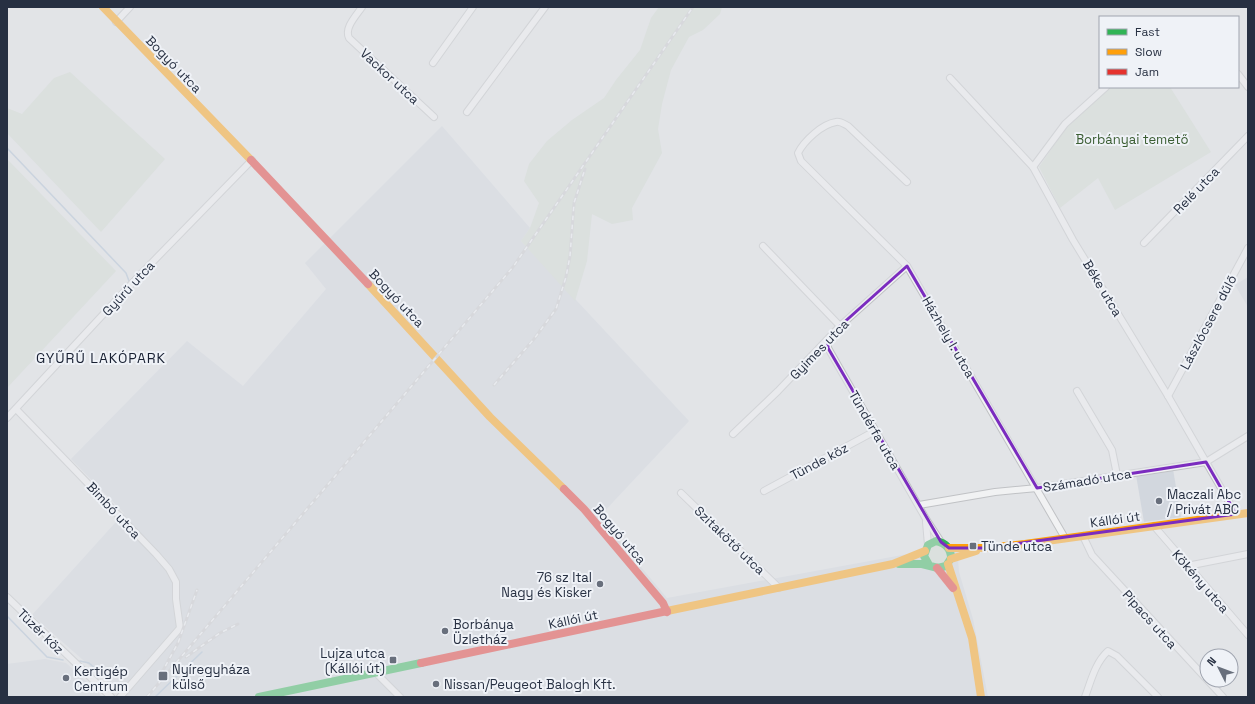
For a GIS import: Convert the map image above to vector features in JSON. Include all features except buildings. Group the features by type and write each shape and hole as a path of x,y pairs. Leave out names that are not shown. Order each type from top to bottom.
{"main road":[{"name":"Bogyó utca","path":"103,7 252,160 490,417 584,509 667,612"},
{"name":"Kállói út","path":"949,548 985,548 1248,513"},
{"name":"Kállói út","path":"259,697 892,564 926,548 936,541 941,542"},
{"path":"941,542 949,548 949,561 955,590 972,638 981,697"},
{"path":"926,548 926,561 929,565"},
{"name":"Kállói út","path":"892,564 929,565 937,568 949,561 985,548"},
{"path":"937,568 955,590"}],"street":[{"path":"116,22 130,7"},
{"name":"Vackor utca","path":"362,7 347,33 349,38 434,117"},
{"path":"432,63 473,7"},
{"path":"467,112 545,7"},
{"path":"1239,75 1248,86"},
{"name":"Béke utca","path":"950,78 1033,167 1073,240 1168,396 1236,514"},
{"path":"1033,167 1065,124 1105,88"},
{"name":"Házhely I. utca","path":"907,182 848,126 838,122 827,124 801,146 798,154 801,161 907,266 1065,538"},
{"name":"Relé utca","path":"1144,243 1248,136"},
{"name":"Gyűrű utca","path":"7,418 136,279 252,160"},
{"path":"763,246 840,326"},
{"name":"Lászlócsere dűlő","path":"1168,396 1248,248"},
{"name":"Gyimes utca","path":"733,434 778,391 840,326 907,266"},
{"name":"Tündérfa utca","path":"828,340 828,348 926,519 941,542"},
{"path":"1077,391 1112,450 1117,476"},
{"name":"Bimbó utca","path":"16,409 60,453 169,569 176,582 176,599 180,628 120,697"},
{"name":"Tünde köz","path":"764,491 875,431"},
{"name":"Számadó utca","path":"919,505 995,492 1037,488 1206,462 1248,436"},
{"name":"Szitakötő utca","path":"682,493 779,588"},
{"name":"Tündérfa utca","path":"926,519 926,548"},
{"name":"Kökény utca","path":"1154,526 1248,635"},
{"name":"Pipacs utca","path":"1083,536 1092,555 1220,696"},
{"path":"1187,566 1248,554"},
{"name":"Tüzér köz","path":"7,597 111,697"},
{"path":"1085,697 1094,671 1102,657 1108,651 1117,656 1158,697"},
{"path":"376,673 400,697"}],"highlighted area":[{"path":"907,266 1037,488 1206,462 1236,514 985,548 949,548 941,542 828,348 828,340 840,326"}],"shaded area":[{"path":"442,126 530,228 521,241 689,421 599,517 667,598 957,545 959,572 973,619 988,697 125,697 32,615 124,513 71,459 187,341 243,386 326,289 305,263"},
{"path":"1248,277 1248,307 1235,285"},
{"path":"1173,469 1181,517 1144,522 1136,475"},
{"path":"45,659 66,663 103,697 7,697 7,664"}],"green space":[{"path":"659,7 722,7 720,14 703,30 689,37 671,70 662,104 658,129 662,153 632,208 633,220 612,224 592,214 587,261 575,301 521,241 530,228 539,203 524,181 529,164 547,141 572,120 604,98 640,50 651,18"},
{"path":"70,72 165,159 101,232 7,133 7,108 22,114 54,78"},
{"name":"Borbányai temető","path":"1107,88 1171,88 1211,152 1115,210 1098,178 1060,208 1039,167 1068,125"},
{"path":"7,159 116,271 7,388"},
{"path":"938,545 945,548 948,555 945,562 938,565 931,562 928,555 931,548"}],"waterway":[{"path":"7,148 126,273 129,281"},
{"path":"7,616 47,657 63,660"},
{"path":"155,697 202,652"},
{"path":"80,661 89,663 104,676"},
{"path":"114,685 118,689"}],"railway":[{"path":"147,697 513,267 693,7"},
{"path":"494,385 534,339 556,309 566,277 570,256 574,203 585,169"},
{"path":"161,674 178,643 197,590"},
{"path":"186,657 220,633 238,624"}],"traffic: fast":[{"path":"899,564 922,564 938,568 946,566 951,558 949,549 942,543 936,541 928,545 924,556 929,565"},
{"path":"259,697 421,663"}],"traffic: slow":[{"path":"103,7 251,160"},
{"path":"368,284 490,417 564,489"},
{"path":"949,548 985,548 1025,544 1248,513"},
{"path":"667,611 893,564 925,551"},
{"path":"951,559 976,551"},
{"path":"948,564 972,638 981,697"}],"traffic: jam":[{"path":"251,160 368,284"},
{"path":"564,489 584,509 663,603 667,612"},
{"path":"937,568 953,588"},
{"path":"421,663 667,611"}],"place":[{"name":"Maczali Abc / Privát ABC","path":"1159,501"},
{"name":"Tünde utca","path":"973,546"},
{"name":"76 sz Ital Nagy és Kisker","path":"600,584"},
{"name":"Borbánya Üzletház","path":"445,631"},
{"name":"Lujza utca (Kállói út)","path":"393,660"},
{"name":"Nyíregyháza külső","path":"163,676"},
{"name":"Kertigép Centrum","path":"66,678"},
{"name":"Nissan/Peugeot Balogh Kft.","path":"436,684"}],"district":[{"name":"GYŰRŰ LAKÓPARK","path":"101,358"}]}
